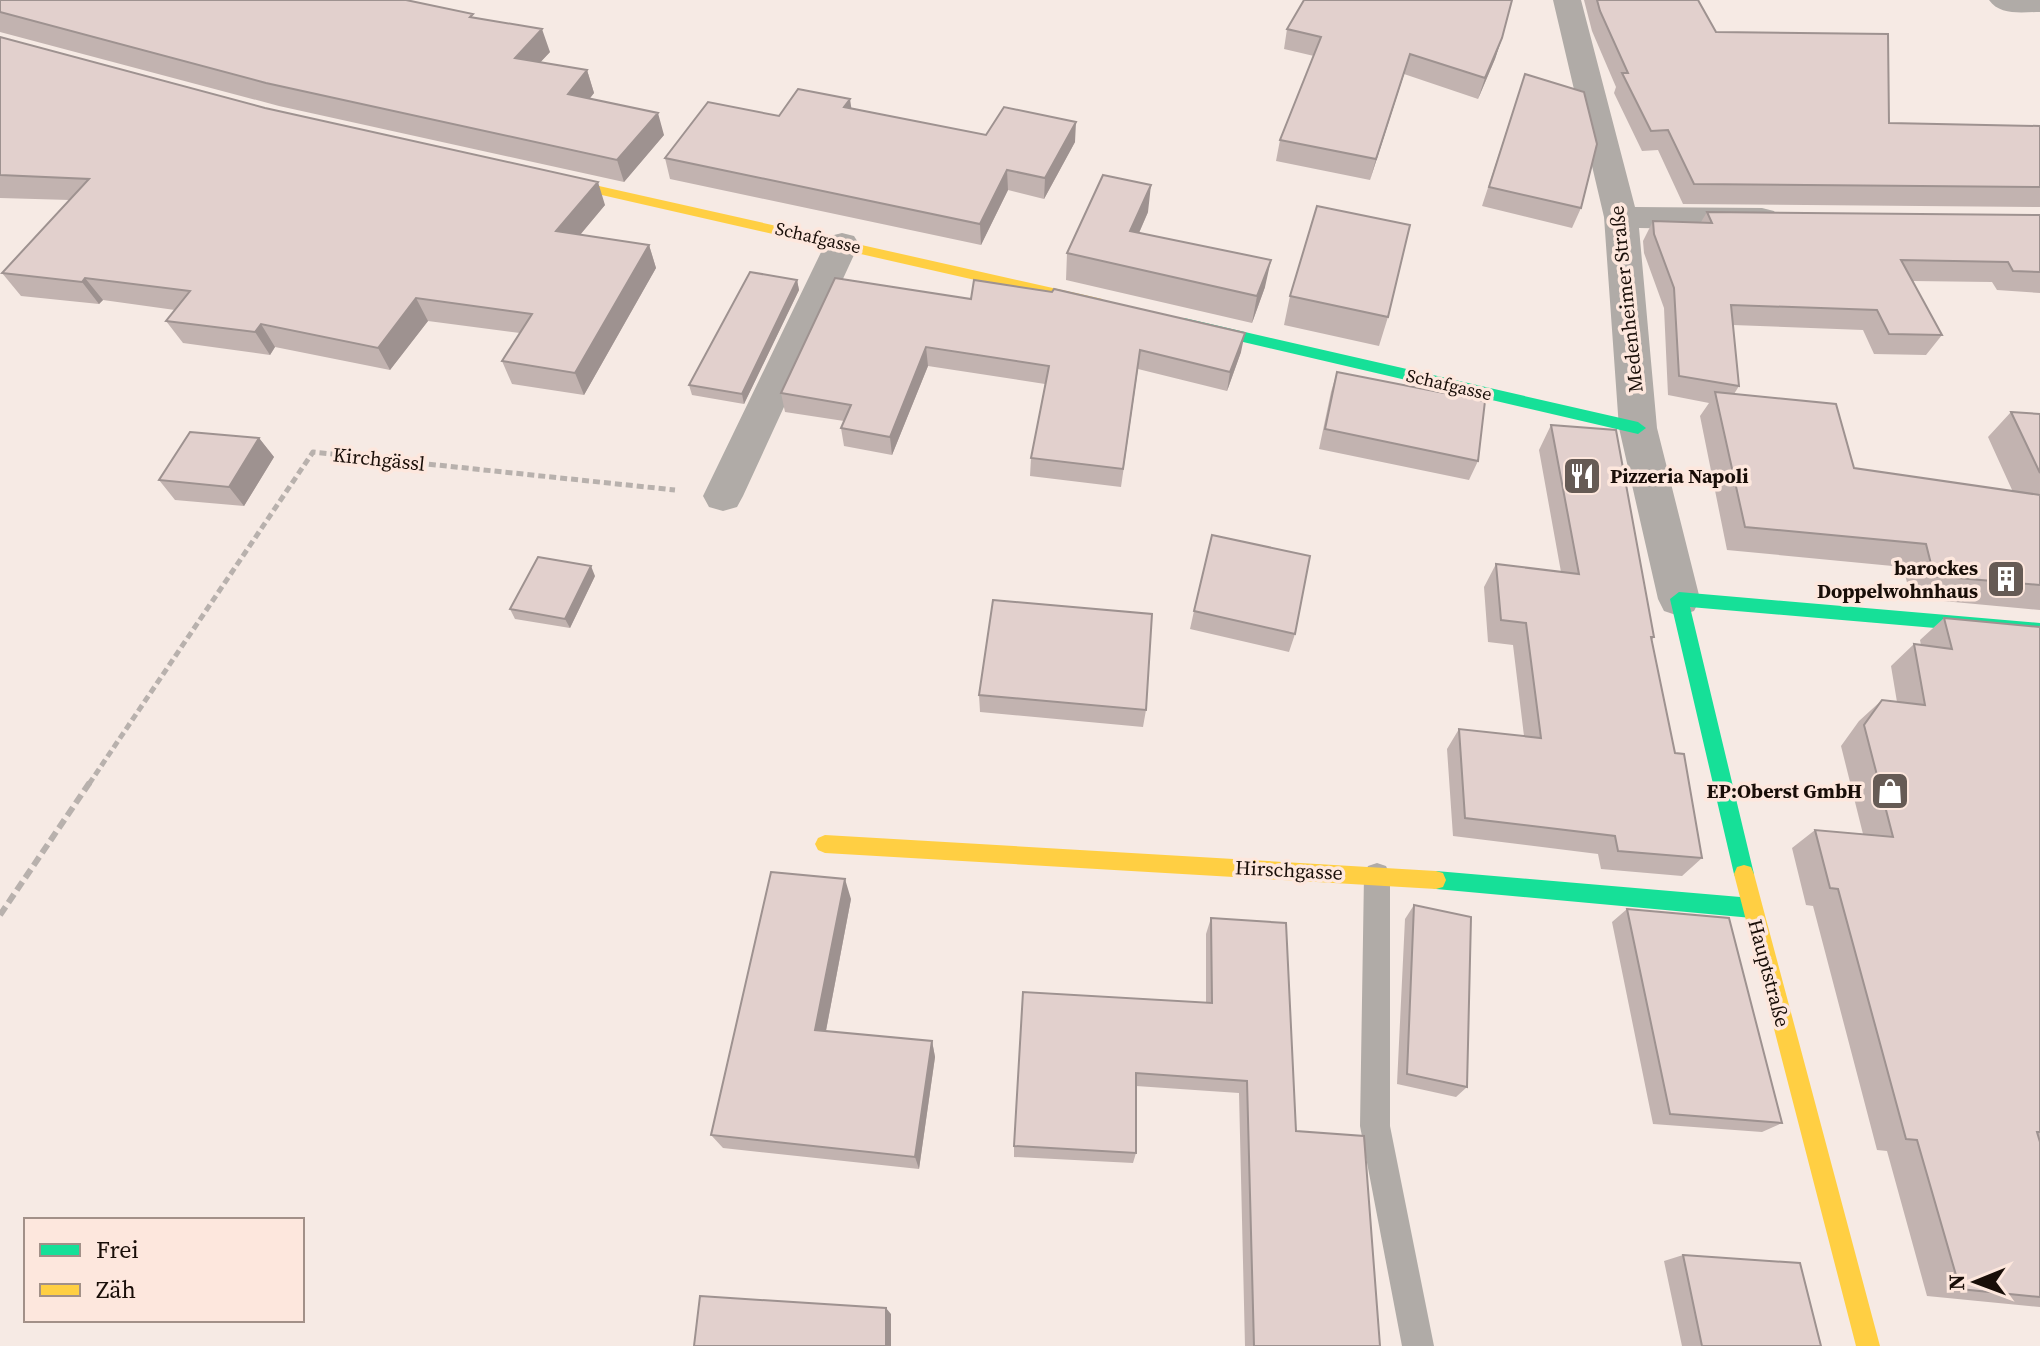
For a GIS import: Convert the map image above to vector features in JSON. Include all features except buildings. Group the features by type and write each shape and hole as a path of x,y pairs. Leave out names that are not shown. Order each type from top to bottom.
{"street":[{"name":"Medenheimer Straße","path":"1567,0 1621,217 1638,428 1679,599"},
{"path":"2003,0 2006,3 2040,3"},
{"name":"Schafgasse","path":"519,172 1118,308"},
{"path":"1621,217 1792,219"},
{"path":"723,496 842,244"},
{"name":"Schafgasse","path":"1163,318 1638,428"},
{"path":"1679,599 2040,630"},
{"name":"Hauptstraße","path":"1679,599 1752,908 1868,1346"},
{"name":"Hirschgasse","path":"825,844 1377,875 1752,908"}],"lane":[{"path":"1377,875 1375,1126 1418,1346"}],"path":[{"name":"Kirchgässl","path":"0,915 313,452 723,496"}],"traffic: fast":[{"path":"1184,323 1638,428"},
{"path":"1744,874 1679,599 2040,630"},
{"path":"1436,880 1752,908"}],"traffic: slow":[{"path":"541,177 1102,304"},
{"path":"825,844 1436,880"},
{"path":"1744,874 1868,1346"}],"place":[{"name":"Pizzeria Napoli","path":"1582,476"},
{"name":"barockes Doppelwohnhaus","path":"2006,579"},
{"name":"EP:Oberst GmbH","path":"1890,791"}]}
